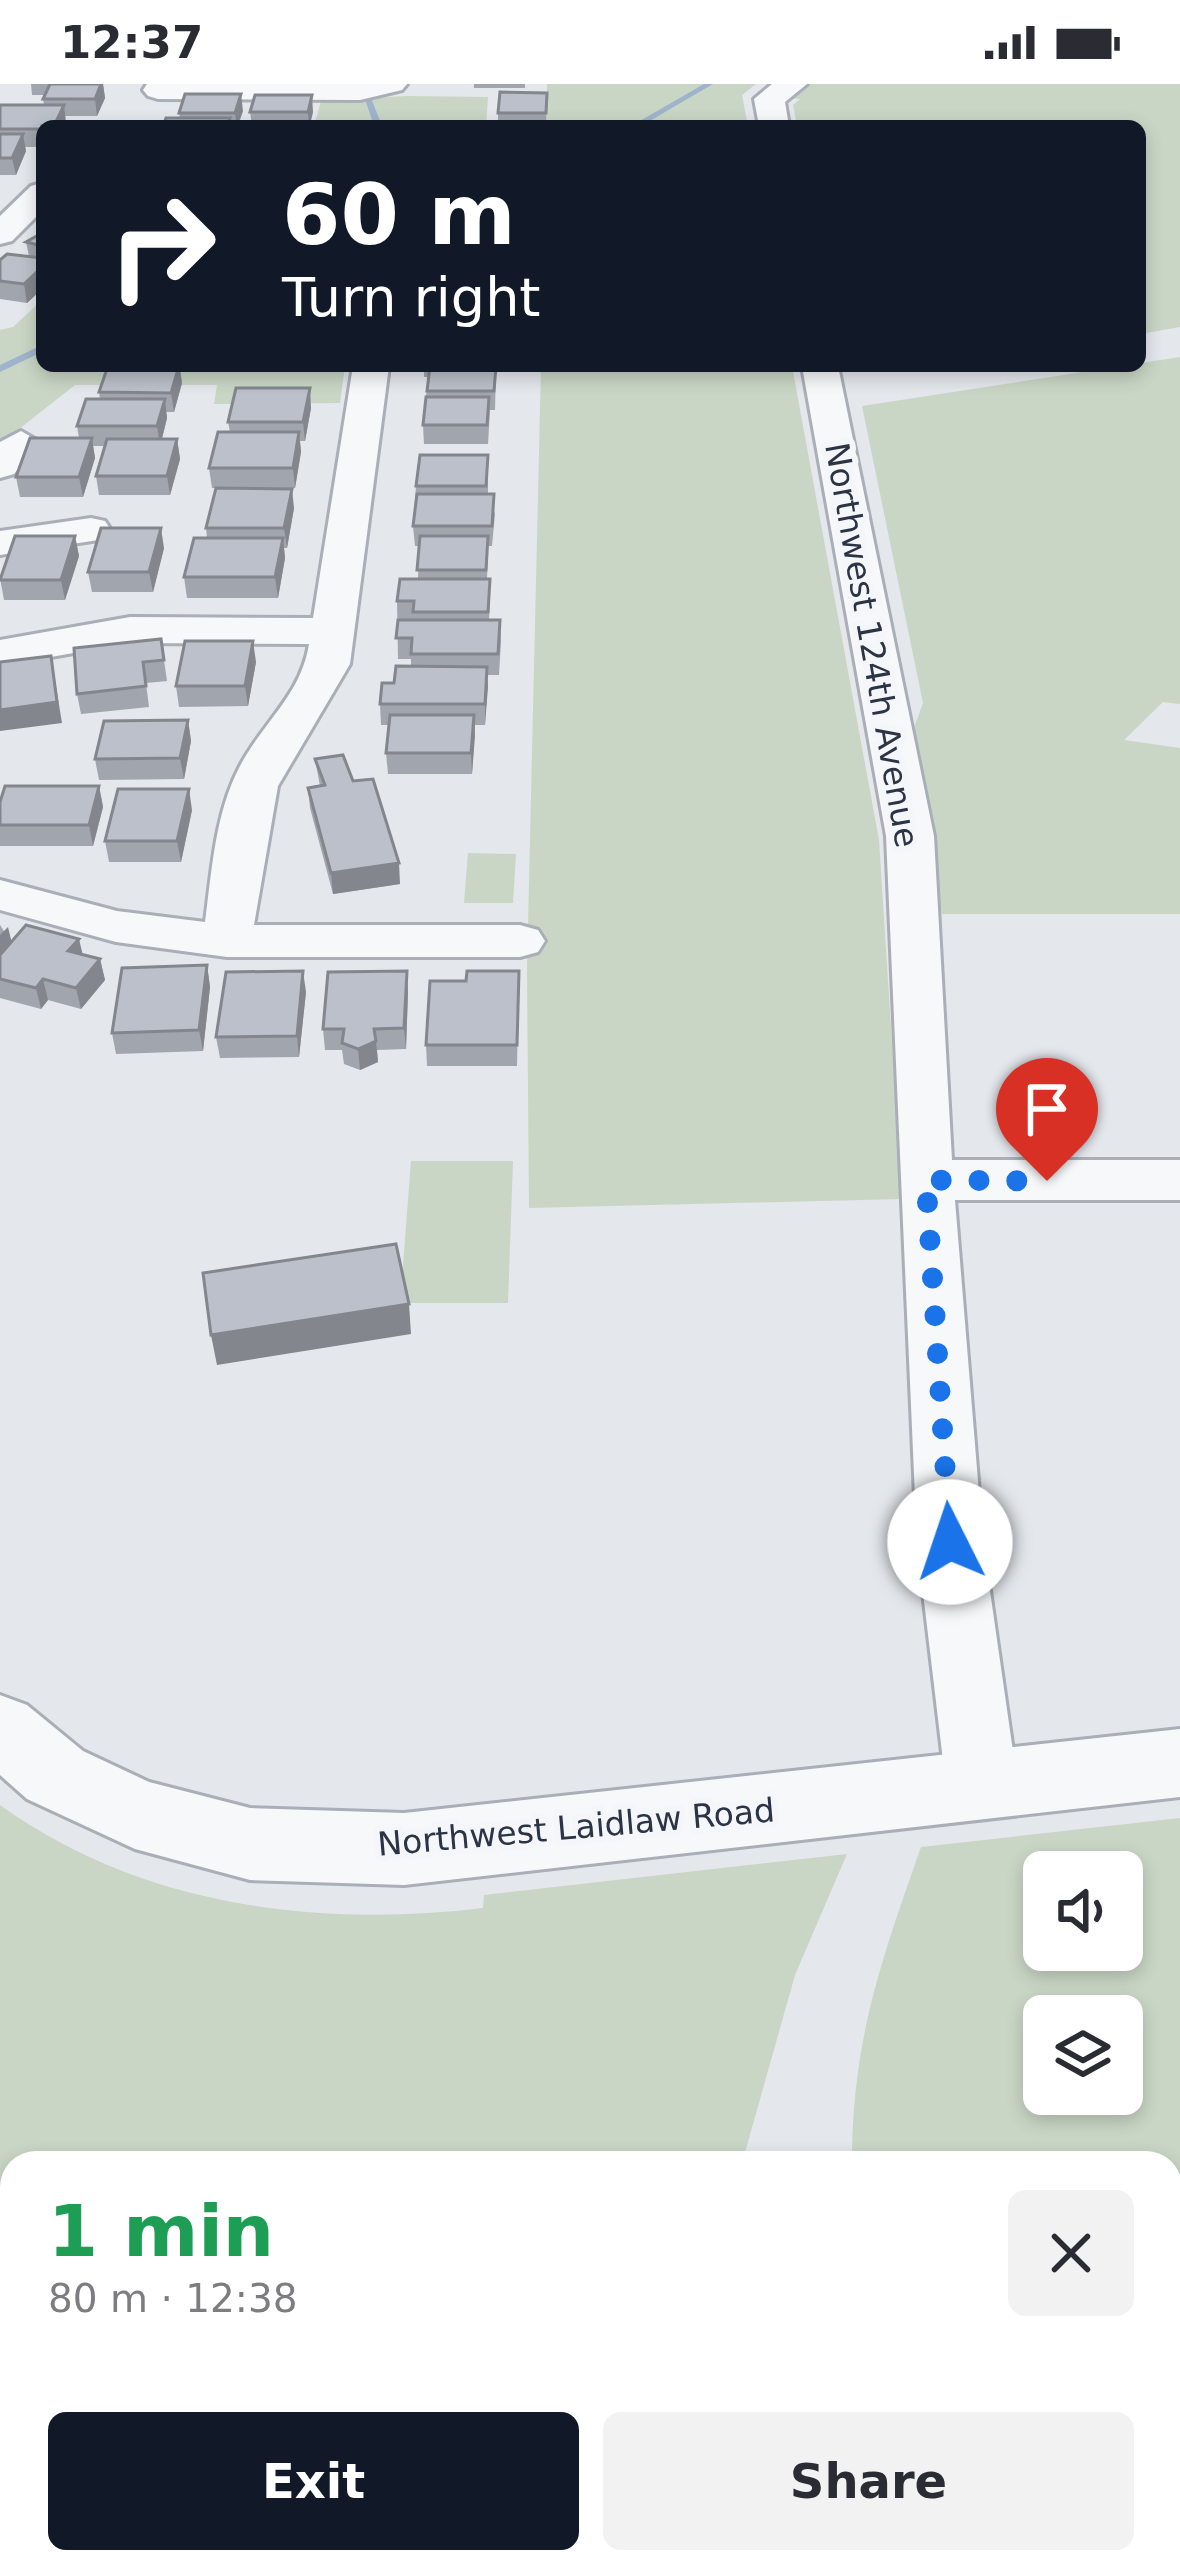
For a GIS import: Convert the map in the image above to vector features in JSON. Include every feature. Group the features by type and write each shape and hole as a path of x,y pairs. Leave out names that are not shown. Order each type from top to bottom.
{"street":[{"path":"135,115 157,87 360,92 392,84"},
{"path":"773,120 769,99 792,84"},
{"path":"0,234 36,199"},
{"path":"227,941 249,802 273,749 322,684 370,372"},
{"name":"Northwest 124th Avenue","path":"821,372 910,836 950,1542 982,1786"},
{"path":"0,543 91,530"},
{"path":"0,653 130,630 333,631"},
{"path":"0,895 116,926 227,941 520,941"},
{"path":"926,1180 1180,1180"},
{"name":"Northwest Laidlaw Road","path":"0,1727 55,1775 135,1814 250,1844 404,1849 1180,1763"}],"green space":[{"path":"547,84 756,84 742,95 747,120 546,120"},
{"path":"811,84 1180,84 1180,327 1146,333 1146,120 796,120 793,105 800,99 788,98"},
{"path":"488,97 486,120 316,120 321,101"},
{"path":"36,306 36,372 344,372 340,403 214,404 217,385 75,385 0,444 0,330 13,327"},
{"path":"1180,357 1180,704 1163,702 1124,740 1180,748 1180,914 942,914 912,733 923,703 862,406 1083,372 1146,372 1146,362"},
{"path":"541,372 793,372 879,840 902,1199 529,1208 527,968"},
{"path":"468,853 516,854 513,903 464,903"},
{"path":"411,1161 513,1161 508,1303 400,1303"},
{"path":"0,1805 111,1867 170,1887 231,1902 356,1915 483,1908 484,1895 847,1854 795,1975 745,2151 0,2151"},
{"path":"1180,1818 1180,2151 852,2151 857,2078 872,2002 921,1847"}],"building":[{"path":"50,84 101,84 95,99 43,99"},
{"path":"500,92 547,93 546,113 498,113"},
{"path":"185,94 241,94 235,113 179,113"},
{"path":"255,95 312,95 308,112 250,112"},
{"path":"0,105 64,105 57,120 36,120 36,129 0,129"},
{"path":"166,118 230,118 229,120"},
{"path":"0,134 23,134 12,158 0,158"},
{"path":"7,254 36,257 36,273 24,284 0,281 0,260"},
{"path":"106,372 177,372 171,393 99,392"},
{"path":"429,372 496,372 494,391 427,391"},
{"path":"236,388 310,388 303,422 228,422"},
{"path":"426,397 489,397 487,425 423,425"},
{"path":"86,399 165,399 157,426 77,426"},
{"path":"218,432 299,432 293,468 209,468"},
{"path":"30,438 92,438 79,477 16,477"},
{"path":"107,439 177,439 167,476 96,476"},
{"path":"420,455 488,455 486,486 416,486"},
{"path":"216,488 292,489 284,528 206,528"},
{"path":"417,494 494,494 492,526 413,526"},
{"path":"101,528 161,528 149,572 88,572"},
{"path":"15,536 75,536 61,580 0,580"},
{"path":"420,536 488,536 486,570 417,570"},
{"path":"194,538 283,538 275,577 184,577"},
{"path":"400,579 490,579 488,612 413,612 414,601 397,601"},
{"path":"398,620 500,620 498,654 411,654 412,638 396,638"},
{"path":"161,639 164,660 143,662 146,686 77,694 74,648"},
{"path":"185,641 253,641 245,686 176,686"},
{"path":"51,656 57,702 0,710 0,662"},
{"path":"396,666 487,667 485,704 380,704 382,683 394,683"},
{"path":"390,715 474,715 471,753 386,753"},
{"path":"188,720 180,758 95,759 104,721"},
{"path":"343,755 353,781 373,779 399,863 331,873 308,788 325,785 315,759"},
{"path":"5,786 99,786 89,825 0,825"},
{"path":"118,789 189,789 177,841 105,841"},
{"path":"26,925 79,939 68,951 100,959 76,988 43,979 36,988 0,979 0,955"},
{"path":"207,965 199,1030 112,1033 122,968"},
{"path":"303,971 297,1036 216,1037 226,972"},
{"path":"407,971 404,1028 374,1029 376,1041 358,1049 342,1043 344,1029 323,1029 328,972"},
{"path":"467,971 519,971 517,1045 426,1045 430,981 466,981"},
{"path":"396,1244 409,1304 211,1335 203,1273"}],"waterway":[{"path":"646,120 709,84"},
{"path":"367,98 376,120"},
{"path":"0,369 36,351"}],"route":[{"path":"950,1542 926,1180 1047,1181"}]}
